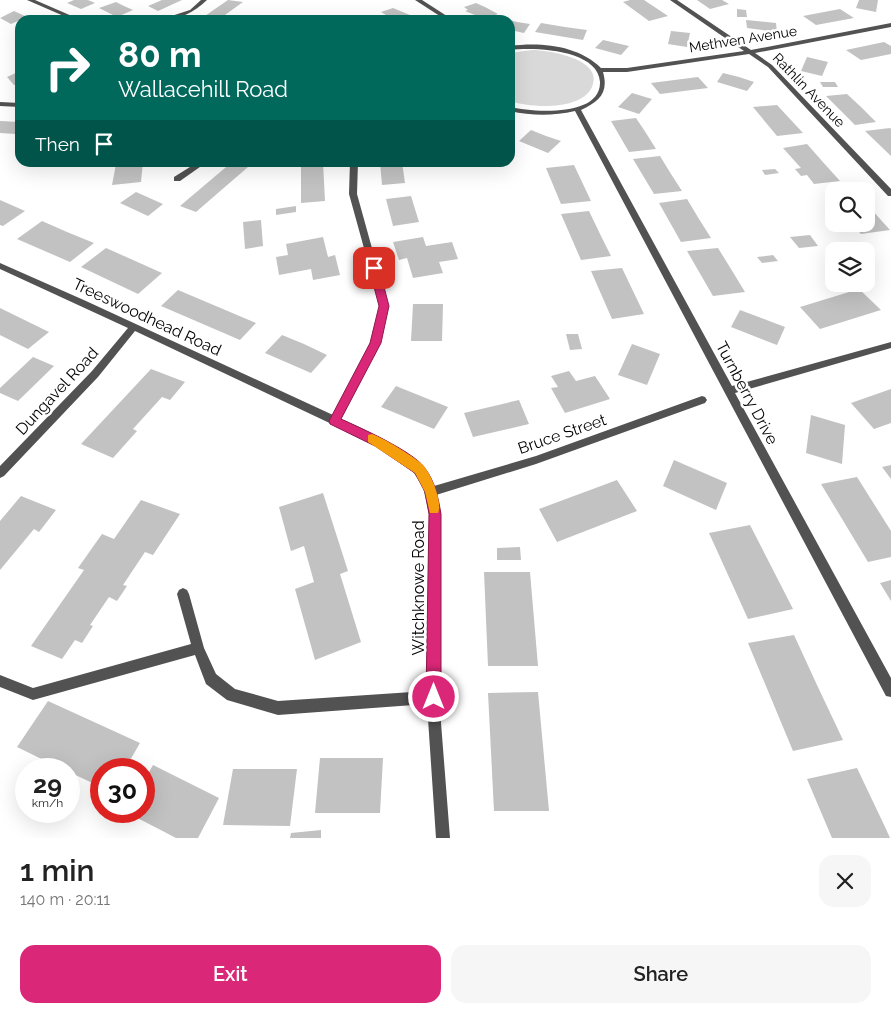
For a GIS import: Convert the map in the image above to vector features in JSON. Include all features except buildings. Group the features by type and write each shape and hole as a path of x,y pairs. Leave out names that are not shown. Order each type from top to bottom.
{"street":[{"path":"30,0 66,15"},
{"path":"179,15 192,11 204,0"},
{"path":"418,0 442,15"},
{"name":"Rathlin Avenue","path":"673,0 770,66 891,194"},
{"name":"Methven Avenue","path":"598,70 627,70 751,52 891,25"},
{"path":"515,48 530,46 563,50 590,62 598,70 603,81 601,92 592,102 577,109 558,113 538,114 515,110"},
{"path":"0,104 15,105"},
{"name":"Turnberry Drive","path":"577,109 891,691"},
{"path":"178,179 196,167"},
{"path":"334,421 376,343 384,306 353,194 354,167"},
{"name":"Treeswoodhead Road","path":"0,266 280,395"},
{"name":"Dungavel Road","path":"0,473 95,374 133,328"},
{"path":"728,391 891,345"},
{"name":"Witchknowe Road","path":"280,395 380,442 419,469 431,492 435,514 434,697 442,838"},
{"name":"Bruce Street","path":"431,492 536,460 702,400"},
{"path":"183,594 198,648 211,678 232,695 278,708 434,697"},
{"path":"0,681 33,694 198,648"}],"shaded area":[{"path":"532,50 561,54 573,58 590,69 594,77 592,87 586,95 566,104 542,106 515,102 515,52"}],"slow traffic":[{"path":"372,439 380,442 419,469 431,492 434,509"}],"route":[{"path":"374,268 384,306 376,343 334,421 380,442 419,469 431,492 435,514 434,697"}]}
